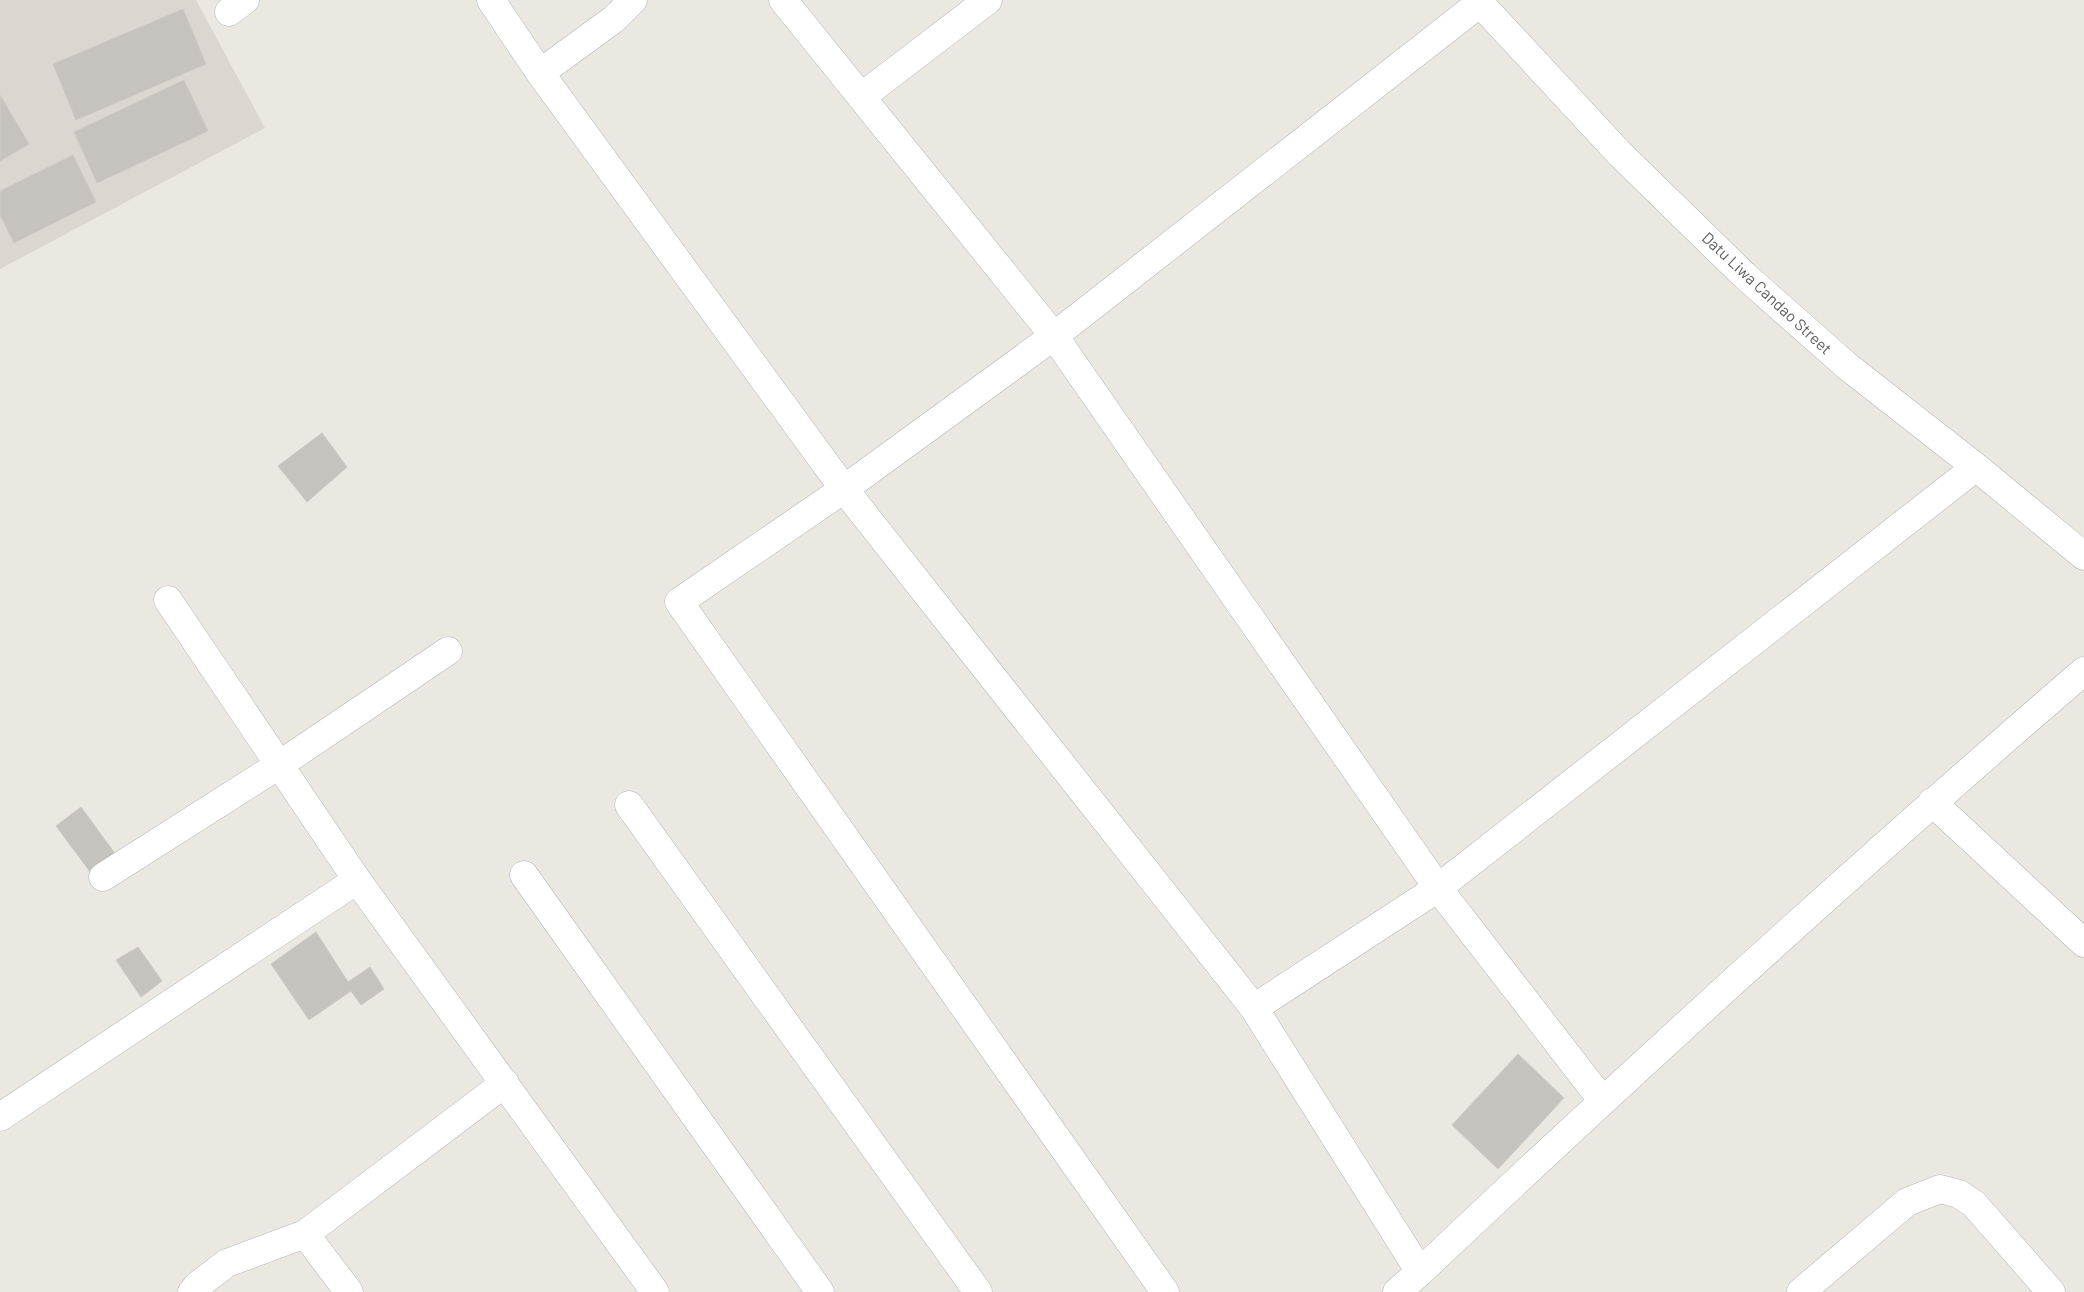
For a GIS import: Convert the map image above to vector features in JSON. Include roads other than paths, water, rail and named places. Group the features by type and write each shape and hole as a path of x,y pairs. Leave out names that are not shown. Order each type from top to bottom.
{"street":[{"path":"491,0 540,73 844,489 1254,1008 1420,1272"},
{"path":"540,73 614,19 633,0"},
{"path":"783,0 1054,336 1438,888 1602,1100"},
{"path":"861,97 988,0"},
{"path":"1165,1292 679,602 844,489 1054,336 1479,2"},
{"name":"Datu Liwa Candao Street","path":"1479,2 1620,154 1744,275 1846,366 1976,467 2084,556"},
{"path":"1254,1008 1438,888 1976,467"},
{"path":"168,600 357,880 655,1292"},
{"path":"103,876 280,766 448,651"},
{"path":"1397,1292 1602,1100 1932,802 2084,671"},
{"path":"1932,802 2084,943"},
{"path":"629,804 978,1292"},
{"path":"524,875 820,1292"},
{"path":"0,1117 357,880"},
{"path":"192,1292 198,1285 227,1263 305,1234 505,1083"},
{"path":"1801,1292 1907,1202 1940,1189 1959,1194 1974,1204 2052,1292"},
{"path":"305,1234 349,1292"}]}
